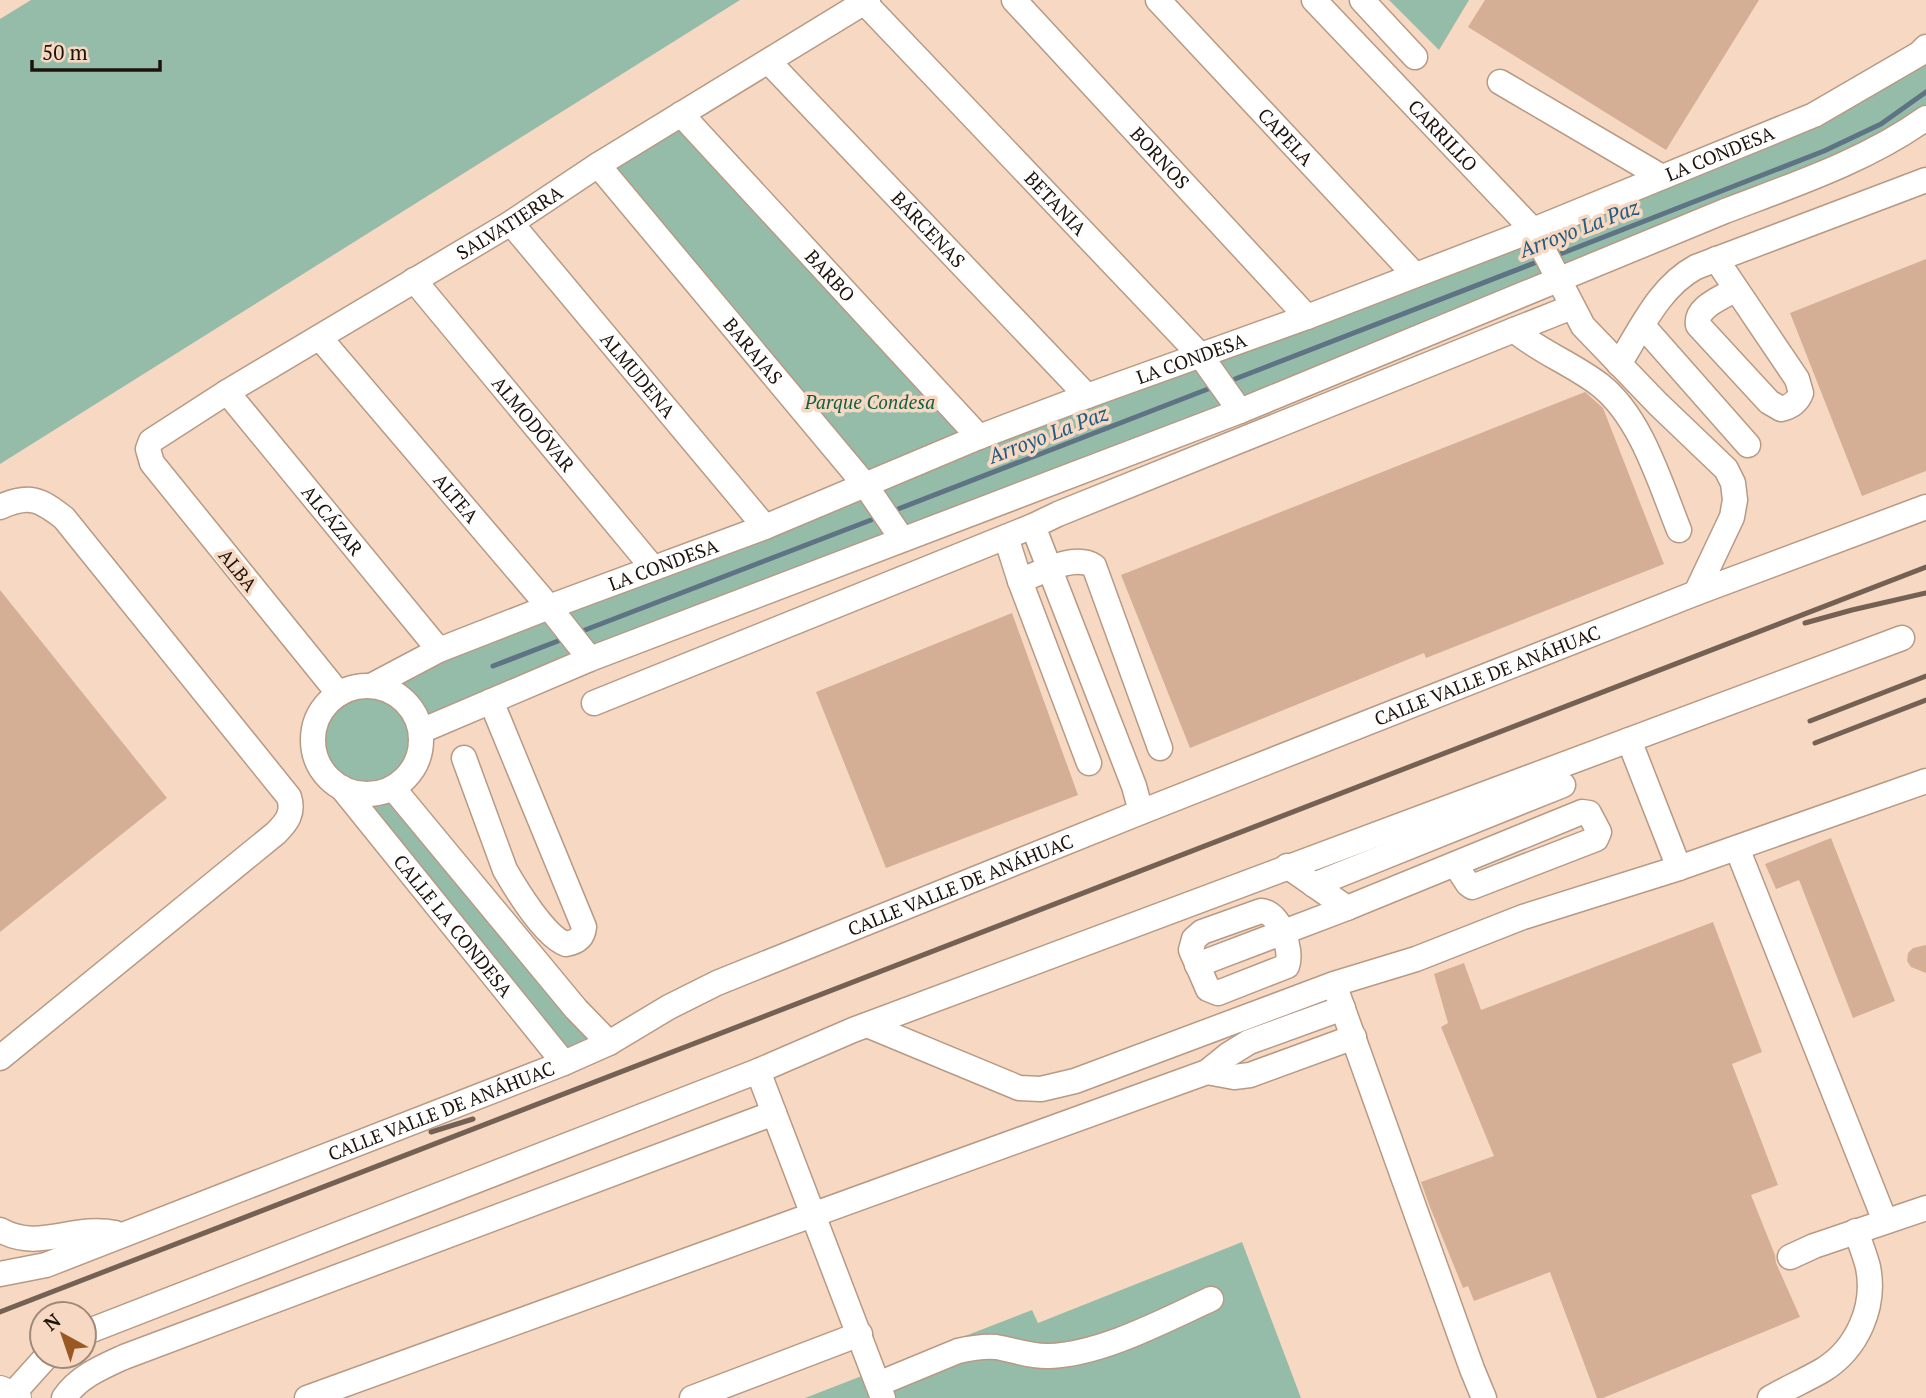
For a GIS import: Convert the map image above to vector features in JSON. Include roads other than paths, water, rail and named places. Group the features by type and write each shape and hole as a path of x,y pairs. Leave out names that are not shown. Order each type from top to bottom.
{"street":[{"name":"BORNOS","path":"1014,0 1307,317"},
{"name":"CAPELA","path":"1157,0 1414,274"},
{"name":"CARRILLO","path":"1314,0 1535,234 1583,326 1726,468 1733,483 1735,500 1732,517 1696,593"},
{"path":"1362,0 1415,57"},
{"name":"SALVATIERRA","path":"150,441 227,392 511,223 598,165 866,1"},
{"name":"BETANIA","path":"866,1 1201,356 1240,411"},
{"name":"LA CONDESA","path":"370,686 439,650 765,527 979,437 1307,317 1414,274 1535,234 1662,177 1814,115 1924,57"},
{"name":"BÁRCENAS","path":"769,62 1087,396"},
{"path":"1500,82 1662,177"},
{"name":"BARBO","path":"681,114 979,437"},
{"path":"421,731 590,659 1240,411 1557,276 1804,181 1907,132 1926,118"},
{"name":"BARAJAS","path":"598,165 866,486 902,539"},
{"path":"1619,364 1671,284 1689,271 1926,180"},
{"name":"ALMUDENA","path":"511,223 765,527"},
{"path":"1716,260 1784,357 1797,379 1801,393 1788,408 1781,409 1769,402 1698,325 1700,311 1736,289"},
{"name":"ALMODÓVAR","path":"414,281 653,568"},
{"path":"593,703 1572,307"},
{"path":"1643,326 1748,445"},
{"path":"1514,330 1529,342 1597,382 1616,401 1644,446 1679,530"},
{"name":"ALTEA","path":"320,338 590,659"},
{"name":"ALCÁZAR","path":"227,392 439,650"},
{"name":"ALBA","path":"150,441 148,449 152,463 339,694"},
{"path":"0,507 24,499 34,500 45,504 64,518 289,797 292,807 286,823 276,833 0,1058"},
{"name":"CALLE VALLE DE ANÁHUAC","path":"0,1274 46,1265 564,1063 610,1043 669,1007 717,983 1696,593 1926,507"},
{"path":"1033,526 1134,786 1141,812"},
{"path":"1006,537 1089,763"},
{"path":"1020,581 1076,562 1094,566 1160,748"},
{"path":"98,1328 758,1071 867,1025 1902,638"},
{"path":"370,686 388,690 404,699 415,714 421,731 420,754 410,774 393,788 376,794 358,794 342,789 329,779 319,766 313,742 318,718 326,705 339,694 354,687 370,686"},
{"path":"464,758 513,885 554,938 566,944 577,940 584,933 584,927 491,701"},
{"path":"1629,740 1679,868"},
{"path":"867,1025 1019,1088 1041,1089 1074,1081 1523,917 1679,868 1926,781"},
{"path":"1314,885 1563,785"},
{"path":"393,788 576,1009 610,1043"},
{"name":"CALLE LA CONDESA","path":"342,789 564,1063"},
{"path":"1282,933 1289,953 1287,966 1219,993 1210,991 1197,965 1582,812 1589,814 1600,832 1596,839 1472,887 1455,864"},
{"path":"1737,848 1885,1221"},
{"path":"1287,866 1346,908"},
{"path":"1334,984 1484,1398"},
{"path":"307,1398 1207,1072 1241,1046 1343,1008"},
{"path":"1207,1072 1234,1077 1250,1075 1354,1038"},
{"path":"758,1071 880,1391 958,1351 995,1347 1033,1355 1073,1353 1140,1331 1211,1299"},
{"path":"64,1398 78,1382 124,1357 774,1113"},
{"path":"1790,1257 1926,1208"},
{"path":"0,1230 10,1236 30,1240 87,1231 106,1231 122,1235"},
{"path":"1770,1398 1829,1366 1856,1337 1867,1310 1870,1282 1856,1231"},
{"path":"692,1398 860,1334"},
{"path":"9,1395 33,1370"}],"waterway":[{"name":"Arroyo La Paz","path":"1555,256 1824,151 1881,124 1926,92"},
{"name":"Arroyo La Paz","path":"1235,379 1542,260"},
{"name":"Arroyo La Paz","path":"898,509 1208,389"},
{"name":"Arroyo La Paz","path":"585,630 871,520"},
{"name":"Arroyo La Paz","path":"493,666 558,641"}],"railway":[{"path":"0,1312 1926,567"},
{"path":"1805,623 1926,593"},
{"path":"1810,721 1926,676"},
{"path":"1815,743 1926,700"},
{"path":"431,1132 473,1119"}],"park label":[{"name":"Parque Condesa","path":"870,402"}]}
